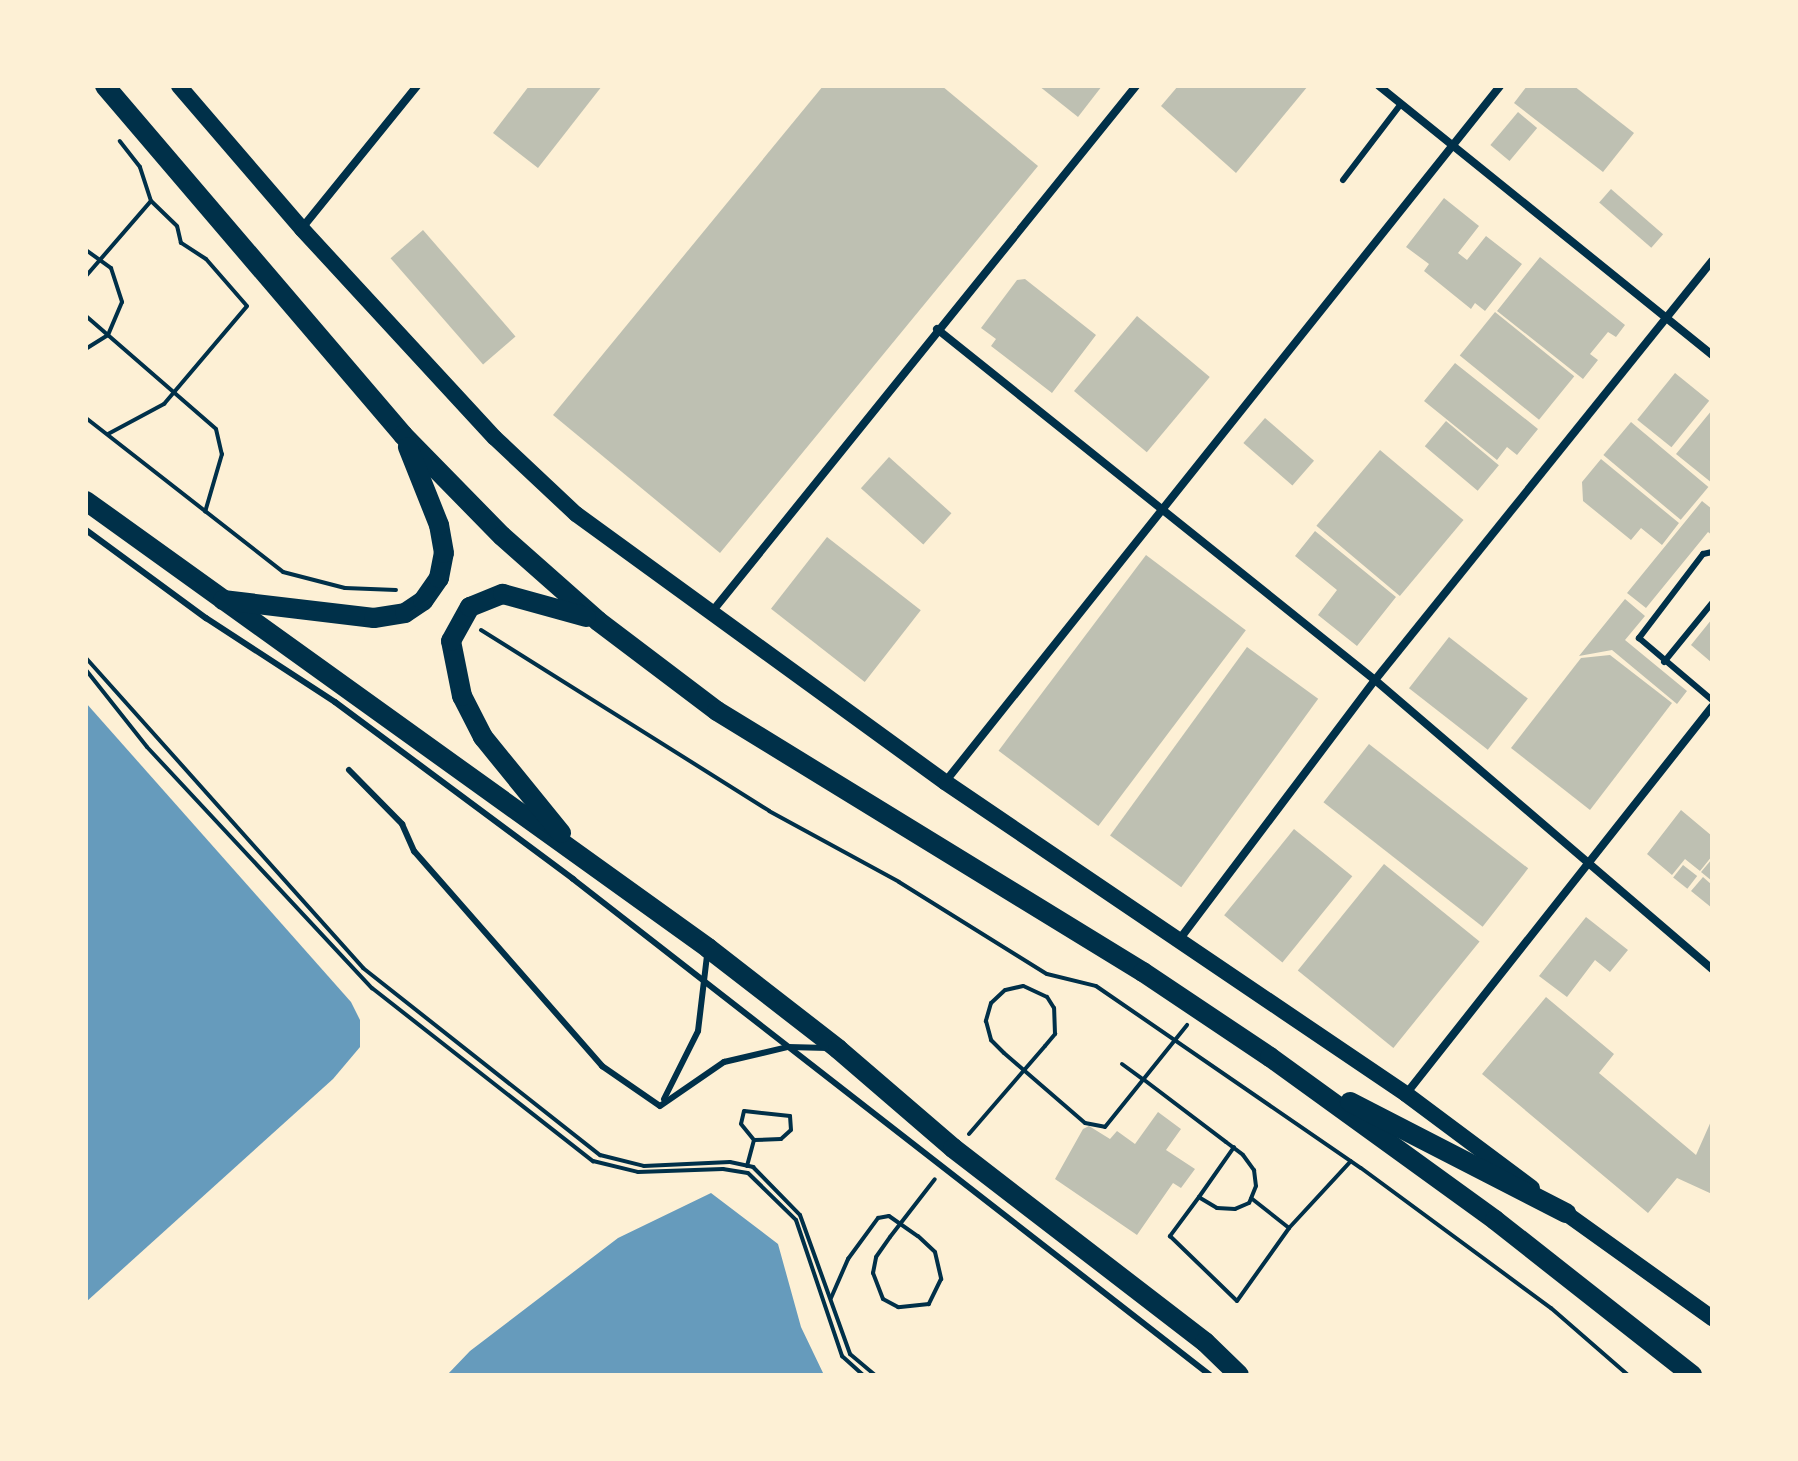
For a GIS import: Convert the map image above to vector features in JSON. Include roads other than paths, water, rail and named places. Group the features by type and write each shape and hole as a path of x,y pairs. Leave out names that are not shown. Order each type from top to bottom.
{"highway":[{"path":"105,86 403,435 502,536 598,621 717,711 1143,972 1270,1057 1495,1220 1692,1375"},
{"path":"219,600 374,618 405,613 430,594 444,553 439,525 403,435"},
{"path":"86,501 219,600 708,948 838,1049 953,1148 1205,1342 1239,1375"},
{"path":"583,858 508,772 462,696 451,641 462,616 485,598 503,594 598,621"},
{"path":"1270,1057 1566,1213"}],"main road":[{"path":"179,86 302,229 495,438 553,492 711,613 945,782 1406,1094 1712,1318"}],"street":[{"path":"302,229 417,86"},
{"path":"711,613 1136,86"},
{"path":"1379,86 1712,355"},
{"path":"945,782 1500,86"},
{"path":"1179,940 1375,680 1712,261"},
{"path":"937,329 1375,680 1588,866 1712,969"},
{"path":"1406,1094 1712,707"}],"lane":[{"path":"1343,180 1401,104"},
{"path":"86,530 206,618 335,702 706,980 1210,1375"},
{"path":"1712,552 1703,554 1642,629 1643,644 1712,700"},
{"path":"1664,662 1712,603"},
{"path":"349,770 402,824 414,851 602,1066 660,1106"},
{"path":"660,1106 683,1071 698,1031 708,948"},
{"path":"660,1106 724,1062 788,1047 838,1049"}],"water":[{"path":"86,703 351,1002 360,1020 360,1047 333,1079 86,1302"},
{"path":"711,1193 778,1244 801,1327 824,1375 447,1375 470,1351 618,1238"}]}
